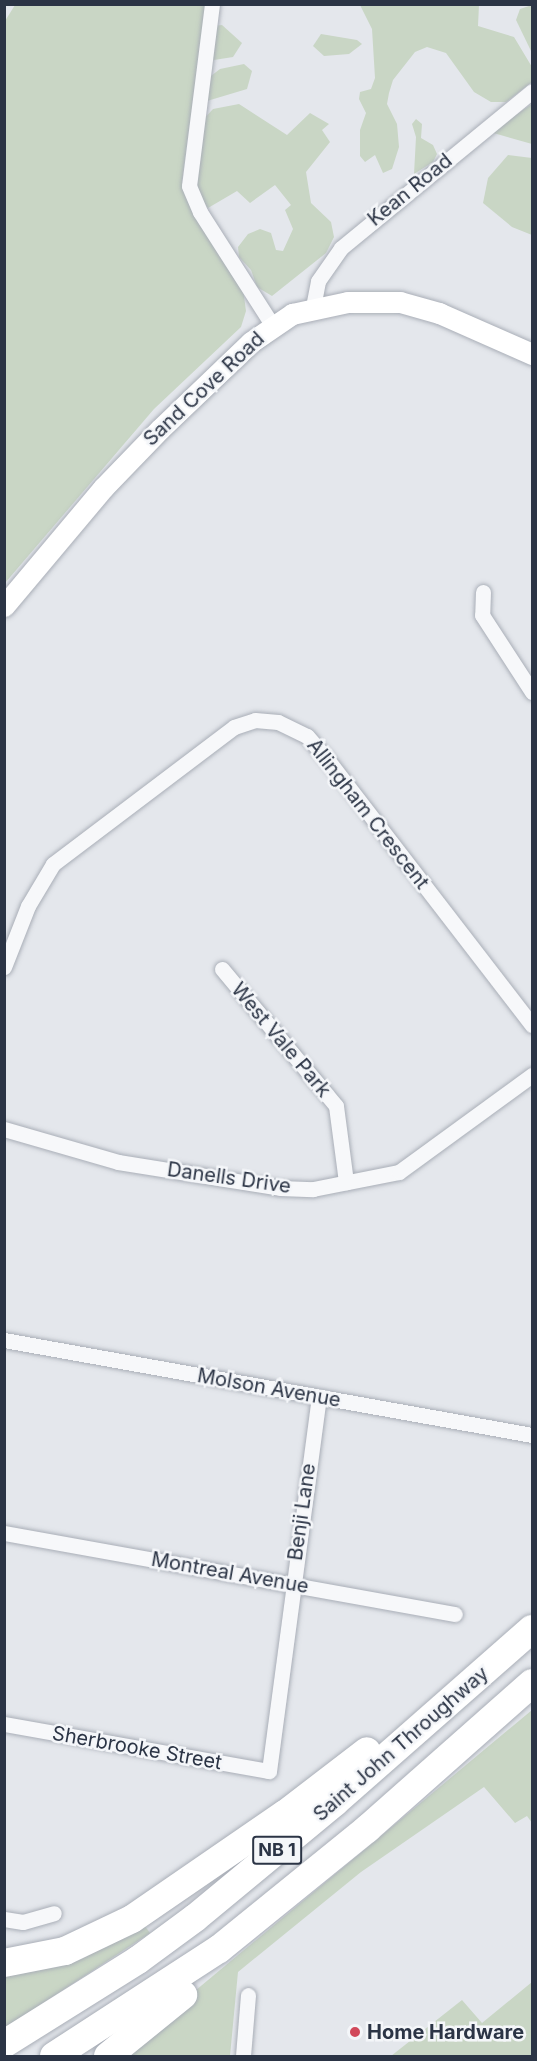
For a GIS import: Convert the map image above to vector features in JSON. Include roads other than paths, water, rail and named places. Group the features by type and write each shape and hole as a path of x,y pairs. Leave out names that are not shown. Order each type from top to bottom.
{"highway":[{"path":"4,1963 65,1951 132,1919 285,1814 531,1630"},
{"name":"Saint John Throughway","path":"4,2044 138,1960 195,1918 335,1802 531,1630"},
{"name":"Saint John Throughway","path":"54,2056 219,1949 367,1829 532,1683"},
{"path":"108,2056 230,1958 367,1829"}],"street":[{"path":"212,4 190,160 189,186 200,212 273,326"},
{"name":"Kean Road","path":"313,307 318,281 341,248 532,91"},
{"name":"Sand Cove Road","path":"4,606 123,467 243,349 273,326 313,307 366,300 400,302 439,313 532,354"},
{"path":"483,592 482,615 532,692"},
{"name":"Allingham Crescent","path":"4,967 32,898 53,864 234,727 255,720 278,722 307,736 327,759 532,1025"},
{"name":"West Vale Park","path":"222,969 336,1106 346,1182"},
{"name":"Danells Drive","path":"4,1129 118,1162 269,1186 313,1188 399,1173 532,1075"},
{"name":"Molson Avenue","path":"4,1340 532,1435"},
{"name":"Benji Lane","path":"269,1771 291,1584 319,1397"},
{"name":"Montreal Avenue","path":"4,1533 455,1614"},
{"name":"Sherbrooke Street","path":"4,1725 269,1771"},
{"path":"4,1919 24,1922 54,1913"},
{"path":"243,2056 248,1995"}],"place":[{"name":"Home Hardware","path":"355,2032"}]}
